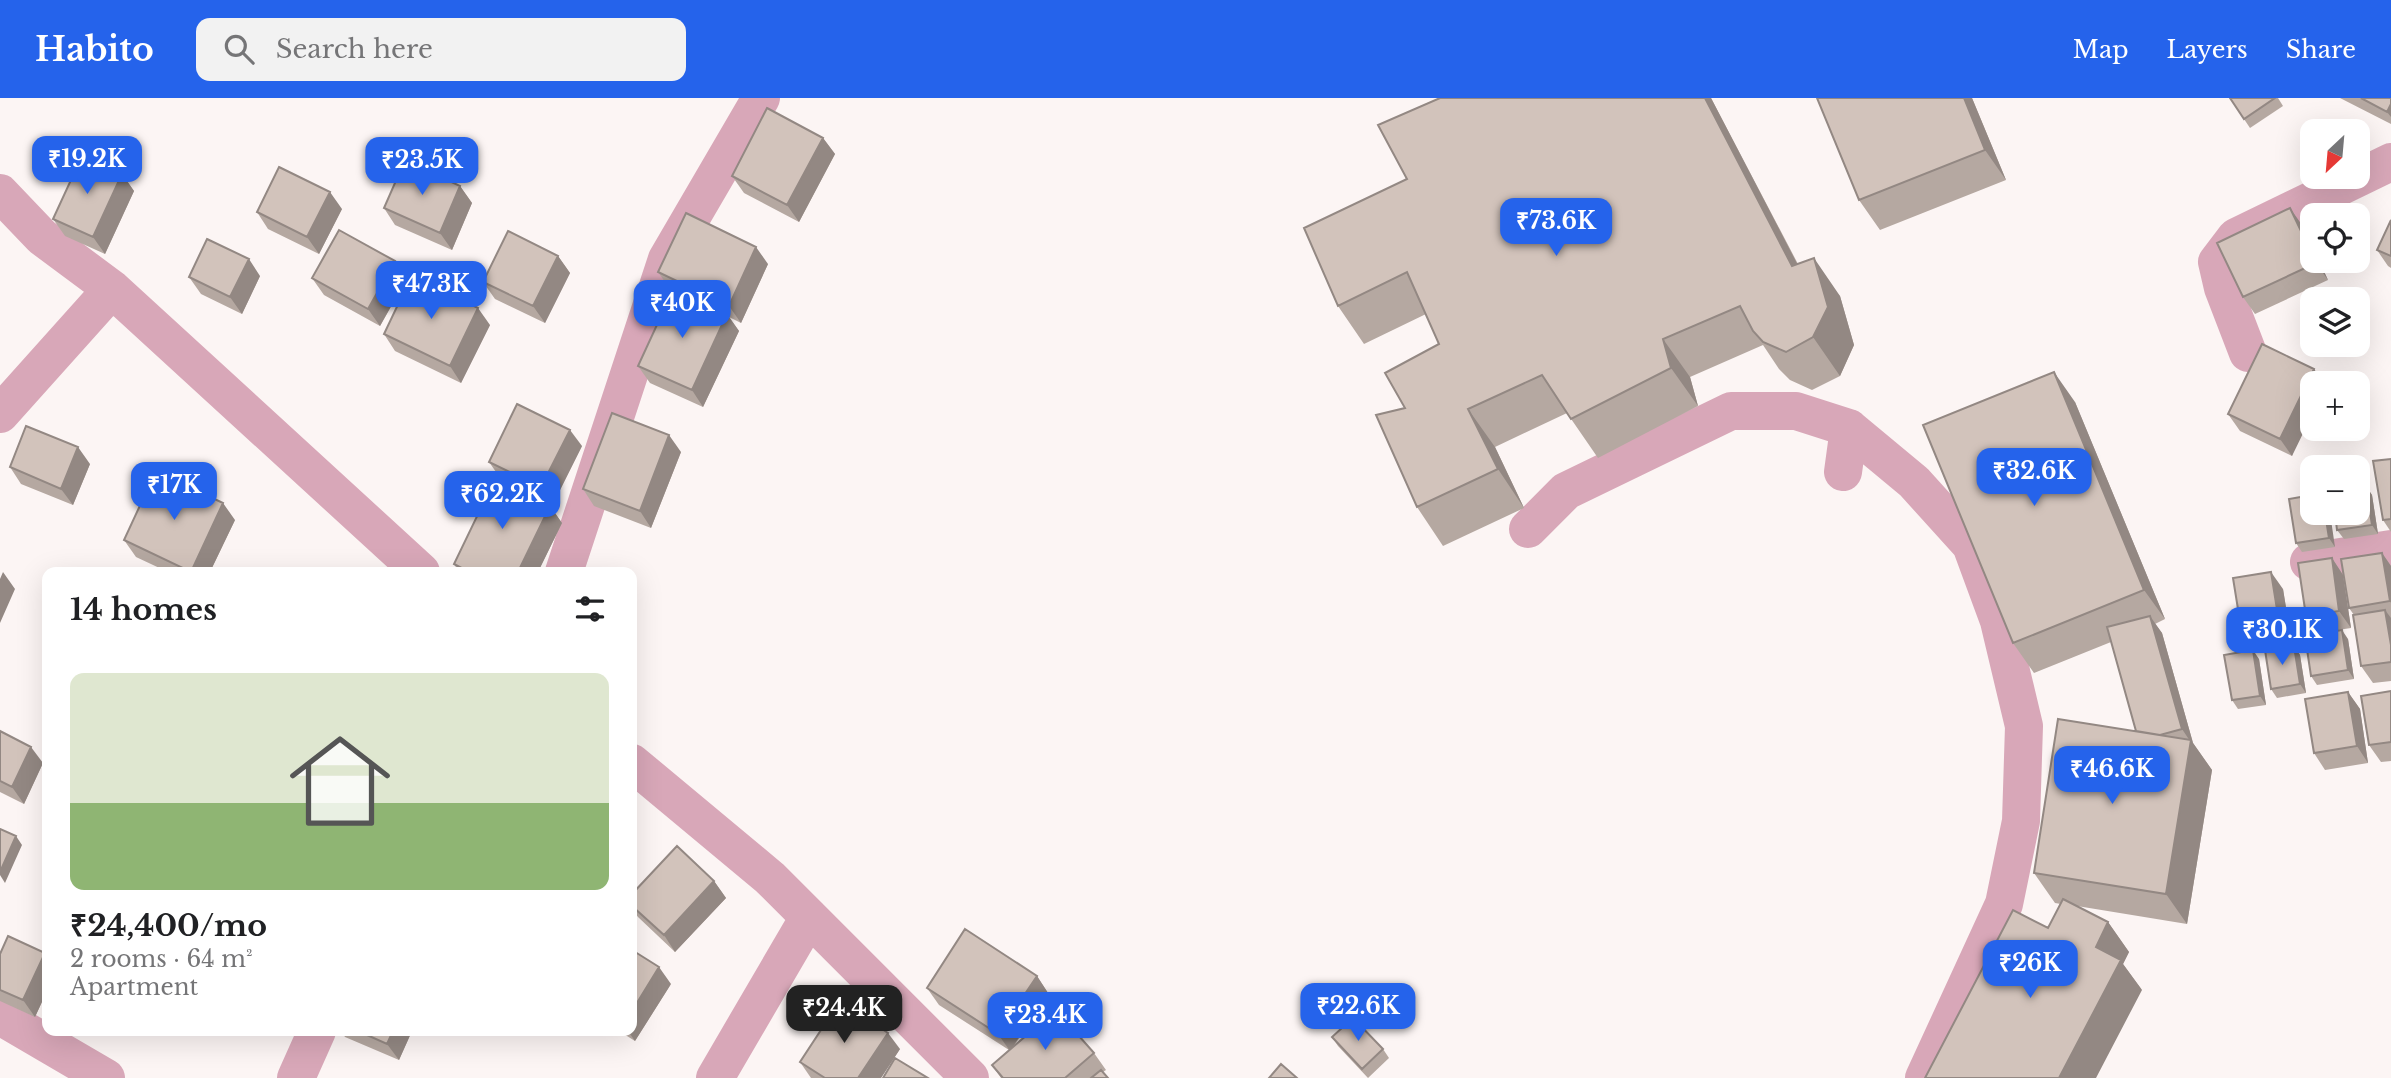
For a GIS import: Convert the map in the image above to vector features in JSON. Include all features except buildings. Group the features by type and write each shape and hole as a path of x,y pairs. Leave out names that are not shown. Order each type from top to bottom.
{"street":[{"path":"566,567 667,259 761,98"},
{"path":"2248,354 2222,288 2217,262 2236,237 2301,203 2391,162"},
{"path":"0,193 42,237 113,289 416,567"},
{"path":"0,414 113,289"},
{"path":"1528,529 1566,491 1731,411 1796,411 1849,428 1914,482 1971,545 1999,621 2025,726 2021,821 2004,904 1924,1078"},
{"path":"1843,472 1849,428"},
{"path":"2309,562 2391,549"},
{"path":"637,767 770,878 970,1078"},
{"path":"715,1078 809,917"},
{"path":"0,1016 106,1078"},
{"path":"296,1078 315,1036"}]}
